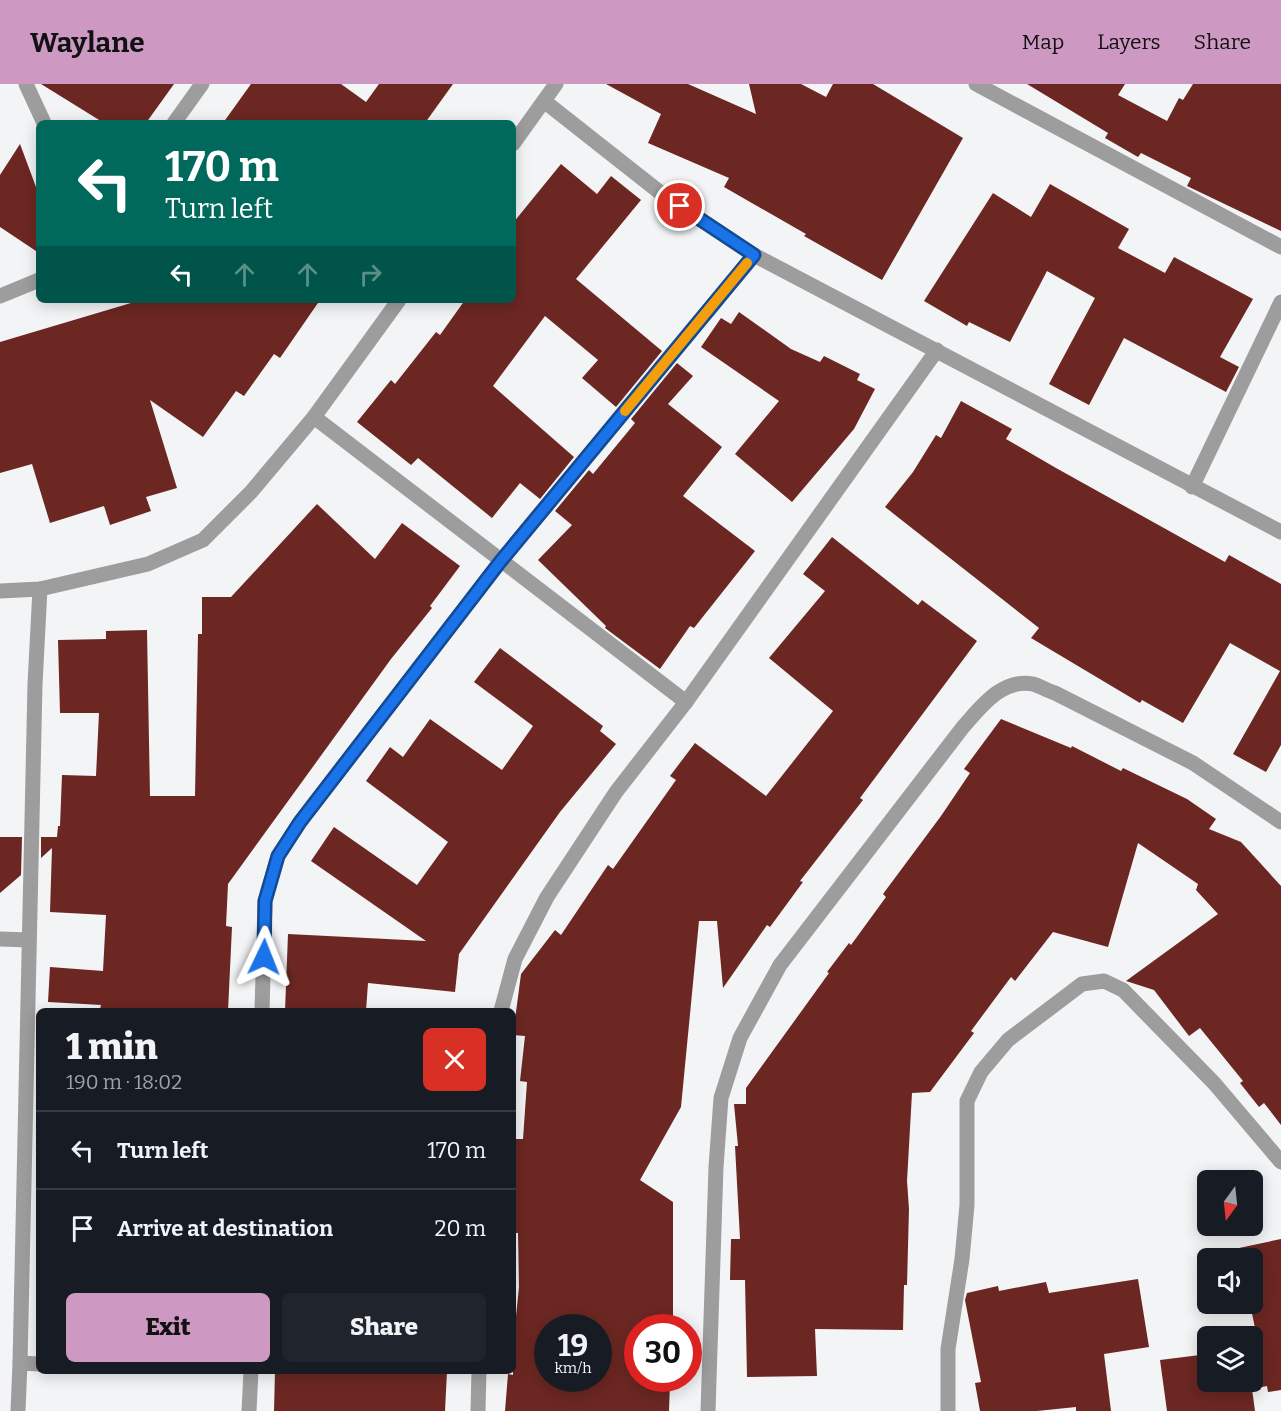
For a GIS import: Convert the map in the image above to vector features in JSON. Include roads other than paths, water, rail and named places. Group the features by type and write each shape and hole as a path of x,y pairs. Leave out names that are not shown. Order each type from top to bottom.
{"street":[{"path":"26,84 43,120"},
{"path":"176,120 202,84"},
{"path":"516,140 556,84"},
{"path":"976,84 1281,247"},
{"path":"544,101 662,194 754,255 1281,532"},
{"path":"262,1008 265,901 278,856 307,813 500,562 754,255"},
{"path":"0,296 36,281"},
{"path":"1192,487 1281,302"},
{"path":"0,591 40,589 148,564 203,540 251,492 314,417 397,303"},
{"path":"502,1008 515,959 547,897 616,792 686,702 937,350"},
{"path":"314,417 500,562 686,702"},
{"path":"18,1411 35,684 40,589"},
{"path":"708,1411 720,1108 740,1038 780,966 986,700 1009,685 1032,684 1055,693 1193,763 1281,822"},
{"path":"0,939 29,940"},
{"path":"948,1411 948,1349 962,1258 967,1205 967,1101 981,1072 1008,1040 1082,984 1104,981 1123,990 1214,1083 1281,1162"},
{"path":"20,1364 36,1364"},
{"path":"249,1411 251,1374"},
{"path":"478,1411 479,1374"}]}
